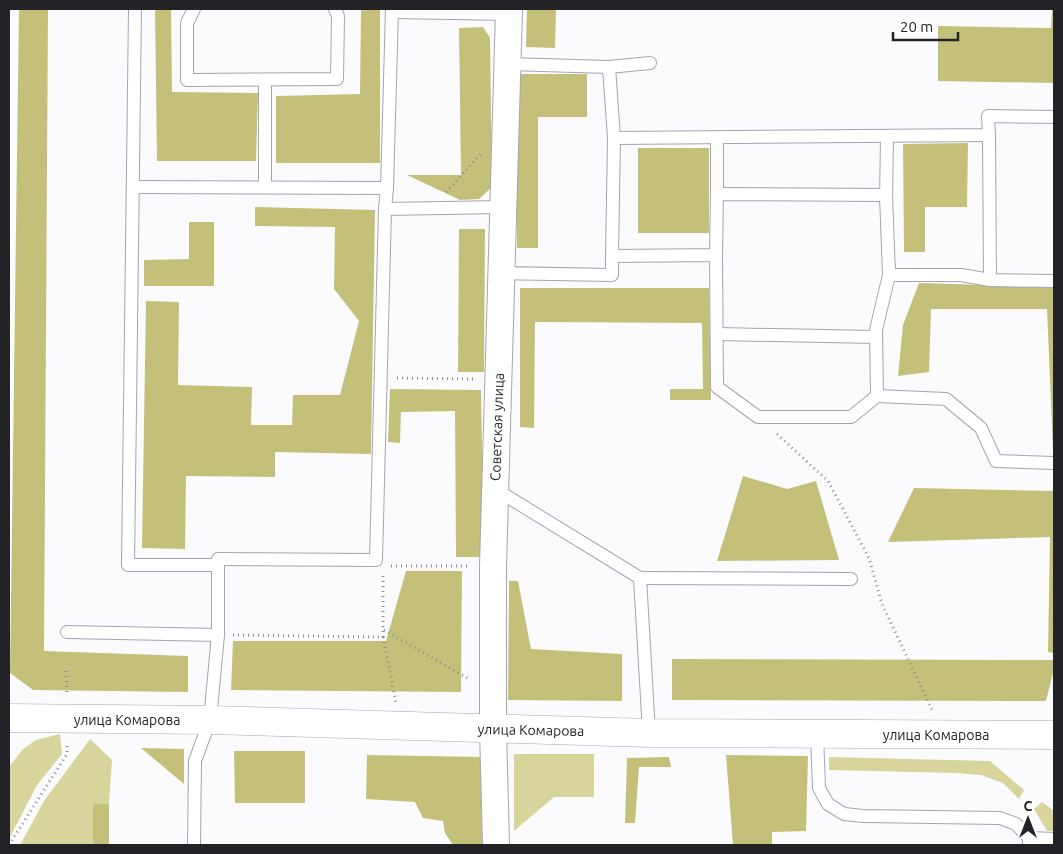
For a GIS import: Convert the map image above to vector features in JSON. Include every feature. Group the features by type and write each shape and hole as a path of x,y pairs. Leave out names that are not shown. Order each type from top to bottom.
{"street":[{"name":"Советская улица","path":"496,845 493,729 493,566 509,11"},
{"name":"улица Комарова","path":"9,718 210,720 648,733 1054,735"}],"lane":[{"path":"135,9 128,564 218,557 376,560 392,10 509,11"},
{"path":"194,9 186,23 187,80 337,79 338,16 335,9"},
{"path":"507,64 609,67 650,63"},
{"path":"501,273 612,275 614,138 609,67"},
{"path":"265,80 265,187"},
{"path":"990,280 988,116 1054,117"},
{"path":"614,138 989,135"},
{"path":"877,396 876,330 889,275 886,195 887,136"},
{"path":"718,138 716,255 718,387 758,417 851,417 877,396 946,399 981,428 996,460 1054,463"},
{"path":"134,187 387,188"},
{"path":"717,194 886,195"},
{"path":"385,209 502,207"},
{"path":"612,256 716,255"},
{"path":"889,275 961,275 990,280 1054,281"},
{"path":"717,334 876,337"},
{"path":"495,489 640,578 851,579"},
{"path":"194,845 195,761 210,720 218,635 218,557"},
{"path":"640,578 648,733"},
{"path":"67,632 218,635"},
{"path":"817,734 819,788 828,804 844,814 863,816 1000,818 1016,824 1029,842 1054,839"}],"path":[{"path":"431,208 505,128"},
{"path":"381,378 498,379"},
{"path":"758,417 828,481 869,558 882,604 935,715"},
{"path":"397,708 383,637 383,566 493,566"},
{"path":"383,629 476,683"},
{"path":"218,635 383,637"},
{"path":"9,845 67,754 66,671"}],"shaded area":[{"path":"19,9 48,9 44,651 188,656 188,692 33,690 10,673"},
{"path":"155,9 171,9 172,92 258,93 256,161 157,161"},
{"path":"361,9 380,9 380,163 276,163 276,96 360,94"},
{"path":"527,9 556,9 555,48 526,47"},
{"path":"1052,9 1054,9 1054,83 938,81 938,26 1051,28"},
{"path":"483,27 490,38 492,187 479,199 460,200 407,175 461,175 459,28"},
{"path":"517,74 587,74 587,117 538,117 538,248 517,248"},
{"path":"968,143 967,207 925,207 925,252 904,252 903,144"},
{"path":"638,148 709,148 709,233 638,233"},
{"path":"255,207 375,210 371,454 275,452 275,477 186,476 185,549 142,548 146,301 179,302 178,385 252,387 251,425 292,425 293,395 340,395 359,321 334,289 335,227 255,226"},
{"path":"189,222 214,222 214,286 144,286 144,260 189,259"},
{"path":"459,229 485,229 484,372 458,372"},
{"path":"919,283 1054,287 1054,450 1047,309 931,309 929,372 898,376 903,325"},
{"path":"520,288 709,288 711,400 670,400 670,389 703,389 702,323 535,322 534,428 520,427"},
{"path":"390,389 481,390 484,557 456,557 455,411 401,412 400,443 388,442"},
{"path":"743,476 787,489 816,481 839,560 717,561"},
{"path":"914,488 1054,491 1054,653 1048,652 1050,537 888,542"},
{"path":"406,571 462,571 461,692 231,690 233,641 386,641"},
{"path":"509,581 518,581 531,649 622,654 622,701 508,700"},
{"path":"672,659 1054,660 1054,669 1046,701 672,700"},
{"path":"60,734 62,754 37,785 9,839 9,767 23,749 36,740"},
{"path":"90,739 112,760 109,804 93,803 93,845 20,845 44,801"},
{"path":"141,748 184,749 184,784"},
{"path":"234,751 305,751 305,803 235,803"},
{"path":"514,754 594,754 594,797 554,797 514,831"},
{"path":"367,755 481,757 482,845 453,845 445,833 443,821 423,818 415,802 366,799"},
{"path":"726,755 808,756 806,831 772,832 772,845 733,845"},
{"path":"669,757 671,767 639,767 635,823 625,823 627,758"},
{"path":"829,757 990,761 1024,790 1019,799 1003,783 981,775 829,770"},
{"path":"1042,802 1054,811 1054,831 1047,831 1034,809"},
{"path":"93,803 109,804 109,845 93,845"}]}
